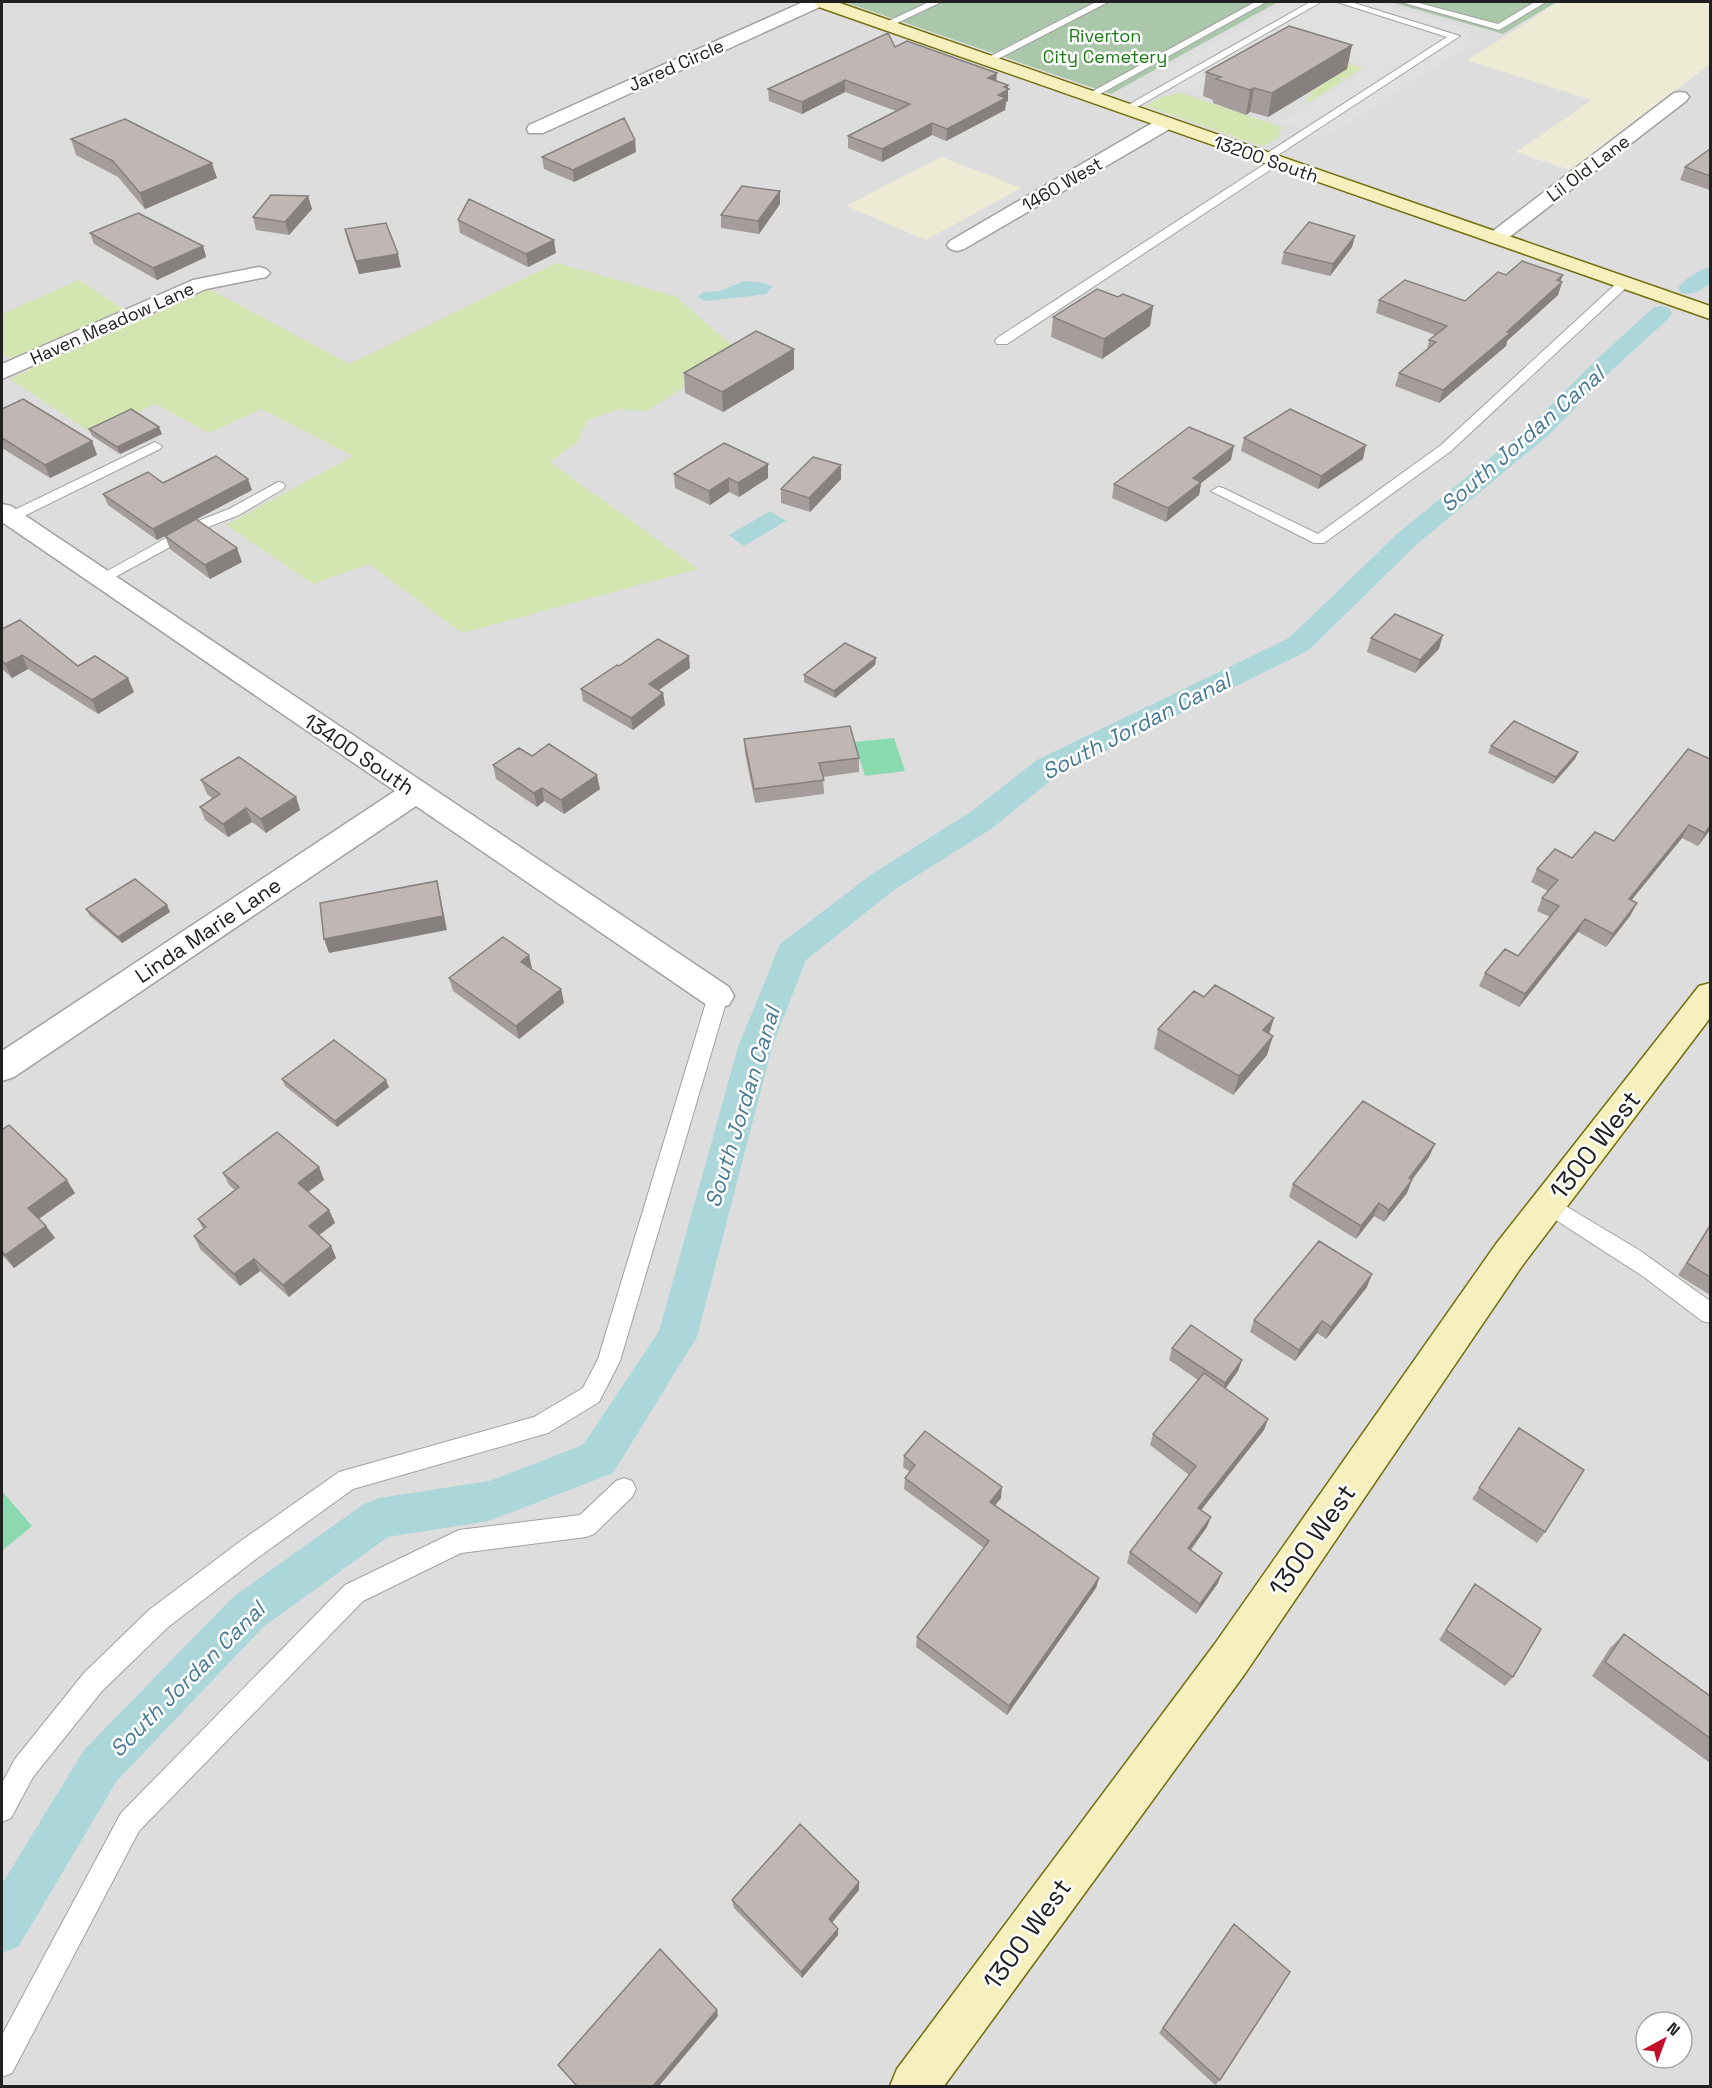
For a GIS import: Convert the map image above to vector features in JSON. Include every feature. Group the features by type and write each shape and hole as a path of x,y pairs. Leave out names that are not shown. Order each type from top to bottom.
{"street":[{"name":"Jared Circle","path":"536,129 816,2"},
{"name":"13200 South","path":"822,2 1710,313"},
{"name":"Lil Old Lane","path":"1496,238 1680,98"},
{"name":"1460 West","path":"957,245 1166,123"},
{"name":"Haven Meadow Lane","path":"2,372 200,284 259,273"},
{"name":"13400 South","path":"6,514 718,996"},
{"name":"Linda Marie Lane","path":"2,1068 415,792"},
{"name":"1300 West","path":"914,2086 1228,1660 1509,1255 1710,995"}],"lane":[{"path":"887,24 936,2"},
{"path":"988,60 1103,2"},
{"path":"1089,96 1261,2"},
{"path":"1126,109 1316,2"},
{"path":"1002,341 1094,288 1270,160 1455,36 1342,2"},
{"path":"1406,2 1499,27 1541,2"},
{"path":"1218,491 1319,540 1446,448 1624,283"},
{"path":"6,514 155,446"},
{"path":"101,579 198,526 234,512 278,486"},
{"path":"2,1809 24,1768 93,1682 158,1619 247,1551 347,1480 540,1426 591,1395 609,1361 718,996"},
{"path":"1549,1205 1681,1290 1710,1314"},
{"path":"2,2063 130,1822 354,1593 459,1542 586,1526 624,1489"}],"shaded area":[{"path":"2,2 799,2 1710,315 1710,2086 2,2086"},
{"path":"828,2 845,2 1111,94 1278,2 1390,2 1503,34 1560,2 1468,60 1710,2 1710,310"},
{"path":"1287,2 1375,2 1471,30 1464,37 1477,41 1325,138 1280,122 1370,68 1281,40 1194,91 1151,77"},
{"path":"1560,2 1710,2 1710,64 1570,170 1516,152 1592,100 1467,60"},
{"path":"941,157 1021,188 926,240 846,206"}],"green space":[{"name":"Riverton City Cemetery","path":"845,2 1278,2 1111,94"},
{"path":"1390,2 1557,2 1503,34"},
{"path":"1282,43 1362,68 1346,79 1342,78 1343,81 1309,102 1305,100 1313,95 1308,94 1346,69"},
{"path":"1180,93 1282,127 1278,133 1281,136 1262,146 1146,106 1161,97"},
{"path":"556,263 675,296 740,352 647,411 618,409 588,420 576,443 550,462 698,569 462,633 369,564 313,584 226,525 353,456 261,409 209,433 155,404 92,433 10,379 30,370 2,353 2,314 79,280 141,321 208,288 349,364"},
{"path":"894,738 905,771 865,776 854,742"},
{"path":"2,1491 32,1526 2,1551"}],"water":[{"path":"744,281 764,283 772,287 766,294 744,297 706,301 698,297 703,292 720,291"},
{"path":"770,511 786,521 744,546 729,535"}],"building":[{"path":"1289,26 1352,45 1272,93 1254,88 1250,90 1216,79 1221,77 1206,72"},
{"path":"888,33 895,47 907,41 997,73 988,78 1008,85 1004,87 1009,89 998,95 1006,98 947,129 932,123 882,149 848,136 910,104 845,80 802,102 768,89"},
{"path":"624,118 635,140 573,170 542,157"},
{"path":"125,119 212,163 140,193 113,161 71,139"},
{"path":"1710,149 1710,176 1685,167"},
{"path":"742,186 780,191 758,221 721,215"},
{"path":"271,195 308,196 285,222 253,217"},
{"path":"469,199 554,240 526,254 458,220"},
{"path":"138,213 203,246 153,268 90,233"},
{"path":"1309,222 1355,236 1333,264 1284,252"},
{"path":"386,223 398,254 356,261 345,229"},
{"path":"1522,261 1563,275 1557,280 1562,282 1507,332 1510,333 1443,390 1399,373 1436,342 1429,340 1447,326 1379,300 1405,280 1465,301 1498,272 1506,275"},
{"path":"1097,289 1118,297 1123,294 1153,306 1104,339 1053,317"},
{"path":"756,331 794,349 722,392 684,373"},
{"path":"23,399 92,441 45,465 2,438 2,409"},
{"path":"131,409 159,427 117,447 89,429"},
{"path":"1290,409 1366,445 1321,476 1244,438"},
{"path":"1189,427 1234,446 1193,478 1201,482 1168,508 1114,484"},
{"path":"724,443 768,464 738,483 729,478 709,491 674,474"},
{"path":"216,456 248,479 153,529 103,494 148,472 163,483"},
{"path":"813,457 841,465 809,498 781,489"},
{"path":"196,519 237,548 205,565 165,536"},
{"path":"1395,614 1443,635 1420,660 1371,638"},
{"path":"20,620 78,666 95,656 128,678 92,700 22,655 5,664 2,661 2,629"},
{"path":"658,639 689,656 649,684 663,693 631,718 581,689 617,665 619,666"},
{"path":"845,643 876,658 834,691 804,675"},
{"path":"1514,721 1578,752 1556,777 1491,746"},
{"path":"850,726 859,758 819,763 824,780 754,789 744,739"},
{"path":"549,744 597,775 561,800 542,788 534,793 493,765 519,748 532,756"},
{"path":"1688,749 1710,759 1710,826 1705,833 1689,825 1629,899 1637,903 1613,934 1585,919 1525,994 1485,973 1505,949 1518,956 1559,906 1542,898 1558,880 1537,869 1555,849 1572,858 1595,832 1614,841"},
{"path":"239,757 296,797 261,819 246,808 223,824 200,807 220,794 201,780"},
{"path":"135,879 167,905 118,937 86,909"},
{"path":"437,881 443,916 324,939 320,903"},
{"path":"503,937 529,955 521,962 561,989 516,1026 449,978"},
{"path":"1215,985 1274,1018 1263,1030 1273,1036 1239,1076 1158,1029 1194,991 1204,997"},
{"path":"334,1040 386,1080 335,1121 282,1079"},
{"path":"1363,1101 1435,1144 1409,1178 1412,1180 1389,1210 1379,1203 1361,1226 1293,1184"},
{"path":"9,1125 67,1180 28,1208 46,1226 5,1255 2,1251 2,1130"},
{"path":"277,1132 319,1167 298,1183 329,1210 309,1226 331,1246 283,1285 254,1259 234,1274 194,1236 206,1227 198,1219 239,1187 223,1173"},
{"path":"1710,1227 1710,1277 1687,1263"},
{"path":"1319,1241 1372,1274 1331,1327 1322,1321 1299,1350 1254,1320"},
{"path":"1191,1325 1242,1360 1225,1383 1172,1348"},
{"path":"1204,1373 1268,1419 1198,1508 1211,1517 1188,1548 1222,1573 1200,1604 1130,1552 1196,1466 1153,1434"},
{"path":"1519,1428 1584,1470 1545,1532 1479,1488"},
{"path":"925,1431 1002,1487 990,1502 1099,1578 1009,1706 917,1637 989,1541 905,1478 915,1465 904,1456"},
{"path":"1475,1584 1541,1629 1513,1677 1446,1630"},
{"path":"1624,1634 1710,1696 1710,1738 1605,1662"},
{"path":"800,1824 859,1882 829,1919 838,1929 801,1972 732,1900"},
{"path":"1234,1924 1290,1972 1220,2080 1163,2028"},
{"path":"660,1949 717,2010 653,2086 577,2086 558,2065"}],"waterway":[{"name":"South Jordan Canal","path":"1689,288 1710,274"},
{"name":"South Jordan Canal","path":"2,1929 100,1766 248,1612 379,1518 489,1501 598,1459 677,1337 755,1047 792,953 883,882 980,821 1048,767 1299,644 1407,539 1542,428 1604,365 1661,313"}]}
